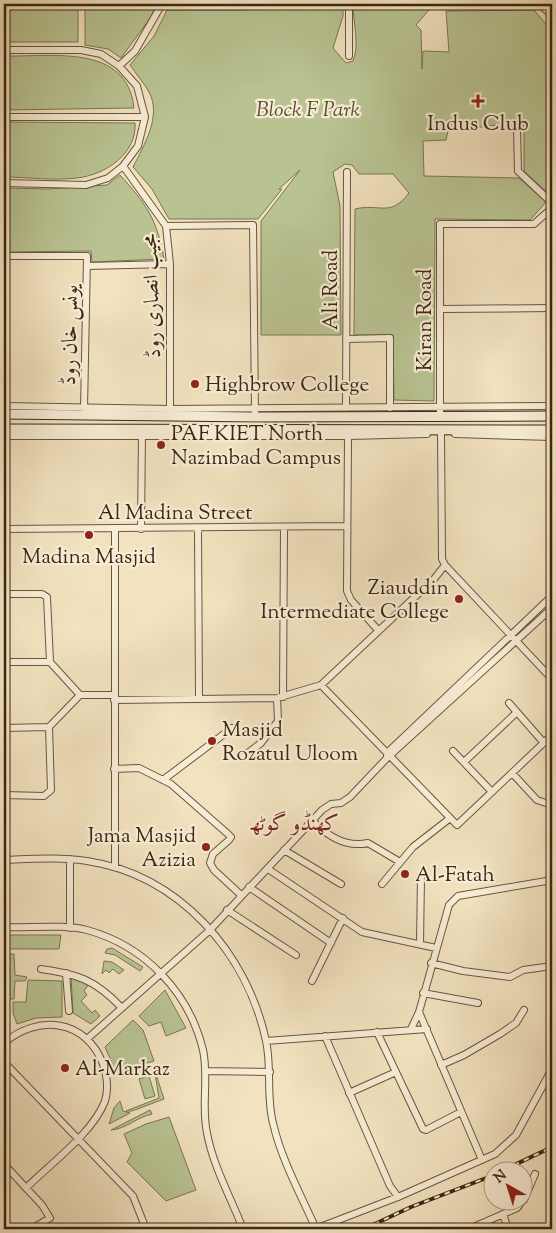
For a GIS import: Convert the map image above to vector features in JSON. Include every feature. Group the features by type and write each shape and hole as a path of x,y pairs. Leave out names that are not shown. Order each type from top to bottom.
{"main road":[{"path":"4,414 84,411 255,413 440,412 552,416"},
{"path":"4,428 142,432 552,430"}],"street":[{"path":"119,66 134,51 162,4"},
{"path":"174,4 234,4"},
{"path":"349,4 349,56"},
{"path":"440,5 540,5 552,15"},
{"path":"4,50 82,50 101,54 119,66 137,86 145,117 138,146 123,166 108,178 86,184 4,183"},
{"path":"4,117 145,117"},
{"path":"518,130 518,171 552,203"},
{"name":"مجیب انصاری روڈ","path":"123,166 166,226 170,264 170,412"},
{"name":"Ali Road","path":"346,408 348,172"},
{"name":"Kiran Road","path":"440,412 440,224 534,224 552,208"},
{"path":"166,226 254,225 255,413 346,408 390,408 440,412 552,406"},
{"name":"یونس خان روڈ","path":"4,256 87,256 84,411"},
{"path":"87,266 170,264"},
{"path":"440,309 552,308"},
{"path":"346,339 390,338 390,408"},
{"path":"4,406 84,411"},
{"path":"4,436 142,432 348,436 441,434 552,437"},
{"path":"141,529 142,432"},
{"path":"441,434 440,552 445,566 552,679"},
{"path":"348,436 348,595 378,630"},
{"name":"Al Madina Street","path":"4,528 141,529 347,526"},
{"path":"244,756 261,743 278,721 284,527"},
{"path":"198,528 199,700"},
{"path":"115,529 115,867"},
{"path":"4,594 45,595 47,597 50,662 80,695 114,698 199,700 280,697 321,685 434,579 445,566"},
{"path":"87,1039 210,930 312,820 331,804 341,803 350,797 388,756 552,596"},
{"path":"388,756 517,642 552,608"},
{"path":"4,662 50,662"},
{"path":"321,685 456,825 552,735"},
{"path":"4,728 49,727 80,695"},
{"path":"509,703 544,743"},
{"path":"464,762 516,713"},
{"path":"4,795 44,796 51,790 49,727"},
{"path":"163,780 232,728"},
{"path":"453,751 492,792"},
{"path":"114,769 139,768 163,780 195,804 230,837 213,854 210,863 214,870 241,895"},
{"path":"512,773 537,800 552,805"},
{"path":"382,884 413,847 449,818"},
{"path":"312,820 323,832 336,840 357,846 368,843 400,862"},
{"path":"284,850 341,884"},
{"path":"70,859 70,928"},
{"path":"4,860 70,859 115,867 142,878 183,902 210,930 241,972 251,991 266,1042 270,1072 268,1099 273,1125 315,1229 398,1197 496,1154 516,1135 552,1069"},
{"path":"268,868 362,932 436,948"},
{"path":"420,944 421,876"},
{"path":"411,1029 419,1012 449,905 458,896 552,880"},
{"path":"249,887 331,943"},
{"path":"227,910 296,956"},
{"path":"312,982 343,918"},
{"path":"4,927 87,930 134,952 161,972 173,986 194,1023 203,1051 206,1131 210,1146 243,1229"},
{"path":"431,964 463,972 510,977 523,970 552,966"},
{"path":"41,969 66,973 95,983 121,1007"},
{"path":"66,973 69,1011"},
{"path":"423,993 478,1002"},
{"path":"442,1065 464,1055 500,1034 516,1023 524,1010"},
{"path":"419,1012 482,1160"},
{"path":"4,1043 19,1032 38,1025 74,1029 87,1039 99,1053 108,1084 100,1112 77,1140 26,1188"},
{"path":"266,1042 426,1029"},
{"path":"377,1032 423,1129 426,1130 461,1112"},
{"path":"325,1036 390,1186 398,1197"},
{"path":"4,1062 77,1140 133,1196 146,1229"},
{"path":"205,1071 270,1072"},
{"path":"349,1092 396,1072"},
{"path":"4,1164 42,1205 50,1218 31,1229"},
{"path":"469,1229 512,1210"},
{"path":"503,1214 508,1229"}],"green space":[{"path":"4,4 78,4 78,42 4,42"},
{"path":"85,4 156,4 151,17 121,58 108,49 85,45"},
{"name":"Block F Park","path":"261,4 343,4 343,16 333,48 346,63 353,61 356,48 353,4 434,4 416,25 421,30 422,69 423,51 449,52 446,11 534,10 552,31 552,197 524,171 524,125 498,125 448,131 446,140 423,141 424,176 519,178 546,202 530,220 435,219 434,401 394,400 393,335 354,335 355,209 390,207 402,201 409,193 393,174 359,174 352,165 345,164 333,172 340,206 341,335 261,335 261,221 300,170 279,189 282,189 258,219 169,219 152,189 133,167 150,130 154,111 149,92 130,65 154,36 167,10 244,10 261,8"},
{"path":"4,56 64,56 84,58 102,63 117,73 128,87 134,108 4,110"},
{"path":"4,122 135,123 131,144 117,161 88,176 59,179 4,177"},
{"path":"120,175 150,213 158,233 164,259 92,262 91,251 4,252 4,188 48,189 107,185"},
{"path":"4,935 61,935 59,949 4,949"},
{"path":"112,948 143,967 140,971 115,955 105,953 107,949"},
{"path":"4,954 14,954 15,975 27,977 25,981 15,981 14,999 4,999"},
{"path":"104,961 112,962 124,970 119,974 113,969 109,973 106,970 102,974"},
{"path":"71,976 89,984 84,991 87,995 81,1001 92,1013 95,1010 100,1016 91,1024 73,1013"},
{"path":"28,980 62,981 62,1017 36,1018 17,1024 13,1013 13,1002 26,1002"},
{"path":"165,990 186,1028 166,1036 161,1022 149,1026 139,1016"},
{"path":"133,1020 143,1030 154,1061 116,1072 105,1047"},
{"path":"154,1068 164,1099 132,1111 126,1111 159,1098"},
{"path":"149,1076 155,1096 145,1099 139,1079"},
{"path":"120,1101 123,1111 130,1113 109,1124 114,1108"},
{"path":"150,1110 152,1114 122,1128 111,1130"},
{"path":"169,1117 196,1190 166,1201 127,1162 132,1153 124,1134 146,1124"}],"railway":[{"path":"525,1160 552,1147"},
{"path":"364,1229 411,1207 484,1179"}],"place":[{"name":"Indus Club","path":"478,101"},
{"name":"Highbrow College","path":"195,384"},
{"name":"PAF KIET North Nazimbad Campus","path":"161,445"},
{"name":"Madina Masjid","path":"89,535"},
{"name":"Ziauddin Intermediate College","path":"459,599"},
{"name":"Masjid Rozatul Uloom","path":"212,741"},
{"name":"Jama Masjid Azizia","path":"206,847"},
{"name":"Al-Fatah","path":"405,874"},
{"name":"Al-Markaz","path":"65,1068"}],"district":[{"name":"کھنڈو گوٹھ","path":"294,822"}]}
